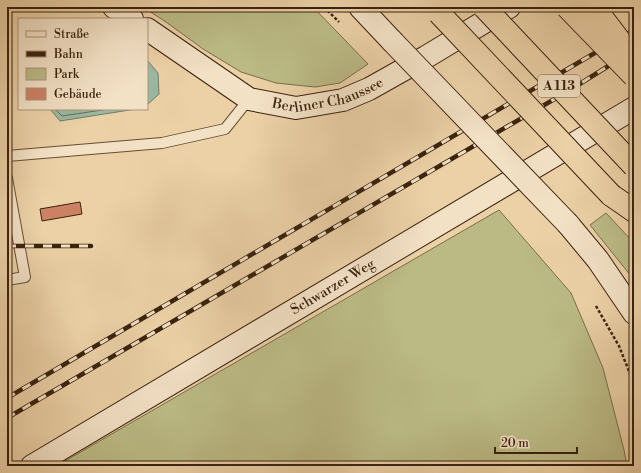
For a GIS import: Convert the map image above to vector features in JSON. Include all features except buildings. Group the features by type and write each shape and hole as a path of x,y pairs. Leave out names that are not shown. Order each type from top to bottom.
{"highway":[{"name":"A 113","path":"484,7 634,166"},
{"path":"567,7 634,76"},
{"path":"594,7 634,60"},
{"path":"436,10 611,195 634,211"}],"street":[{"path":"114,7 130,18"},
{"path":"360,7 568,224 598,260 634,314"},
{"name":"Berliner Chaussee","path":"148,31 249,98 296,108 344,100 369,89 509,7"},
{"name":"Schwarzer Weg","path":"32,466 634,108"}],"lane":[{"path":"7,156 162,143 225,129 249,98"},
{"path":"7,178 25,277 7,280"}],"path":[{"path":"594,302 619,346 634,384"}],"green space":[{"path":"143,7 313,7 368,64 340,83 315,87 276,83 241,72 203,49"},
{"path":"499,210 571,293 603,368 627,466 62,466 65,461"},
{"path":"606,213 634,243 634,282 631,276 590,225"}],"water":[{"path":"148,61 158,73 159,94 148,104"},
{"path":"51,110 130,110 60,121"}],"railway":[{"path":"7,398 634,30"},
{"path":"7,418 570,90 634,50"},
{"path":"7,246 91,246"}]}
